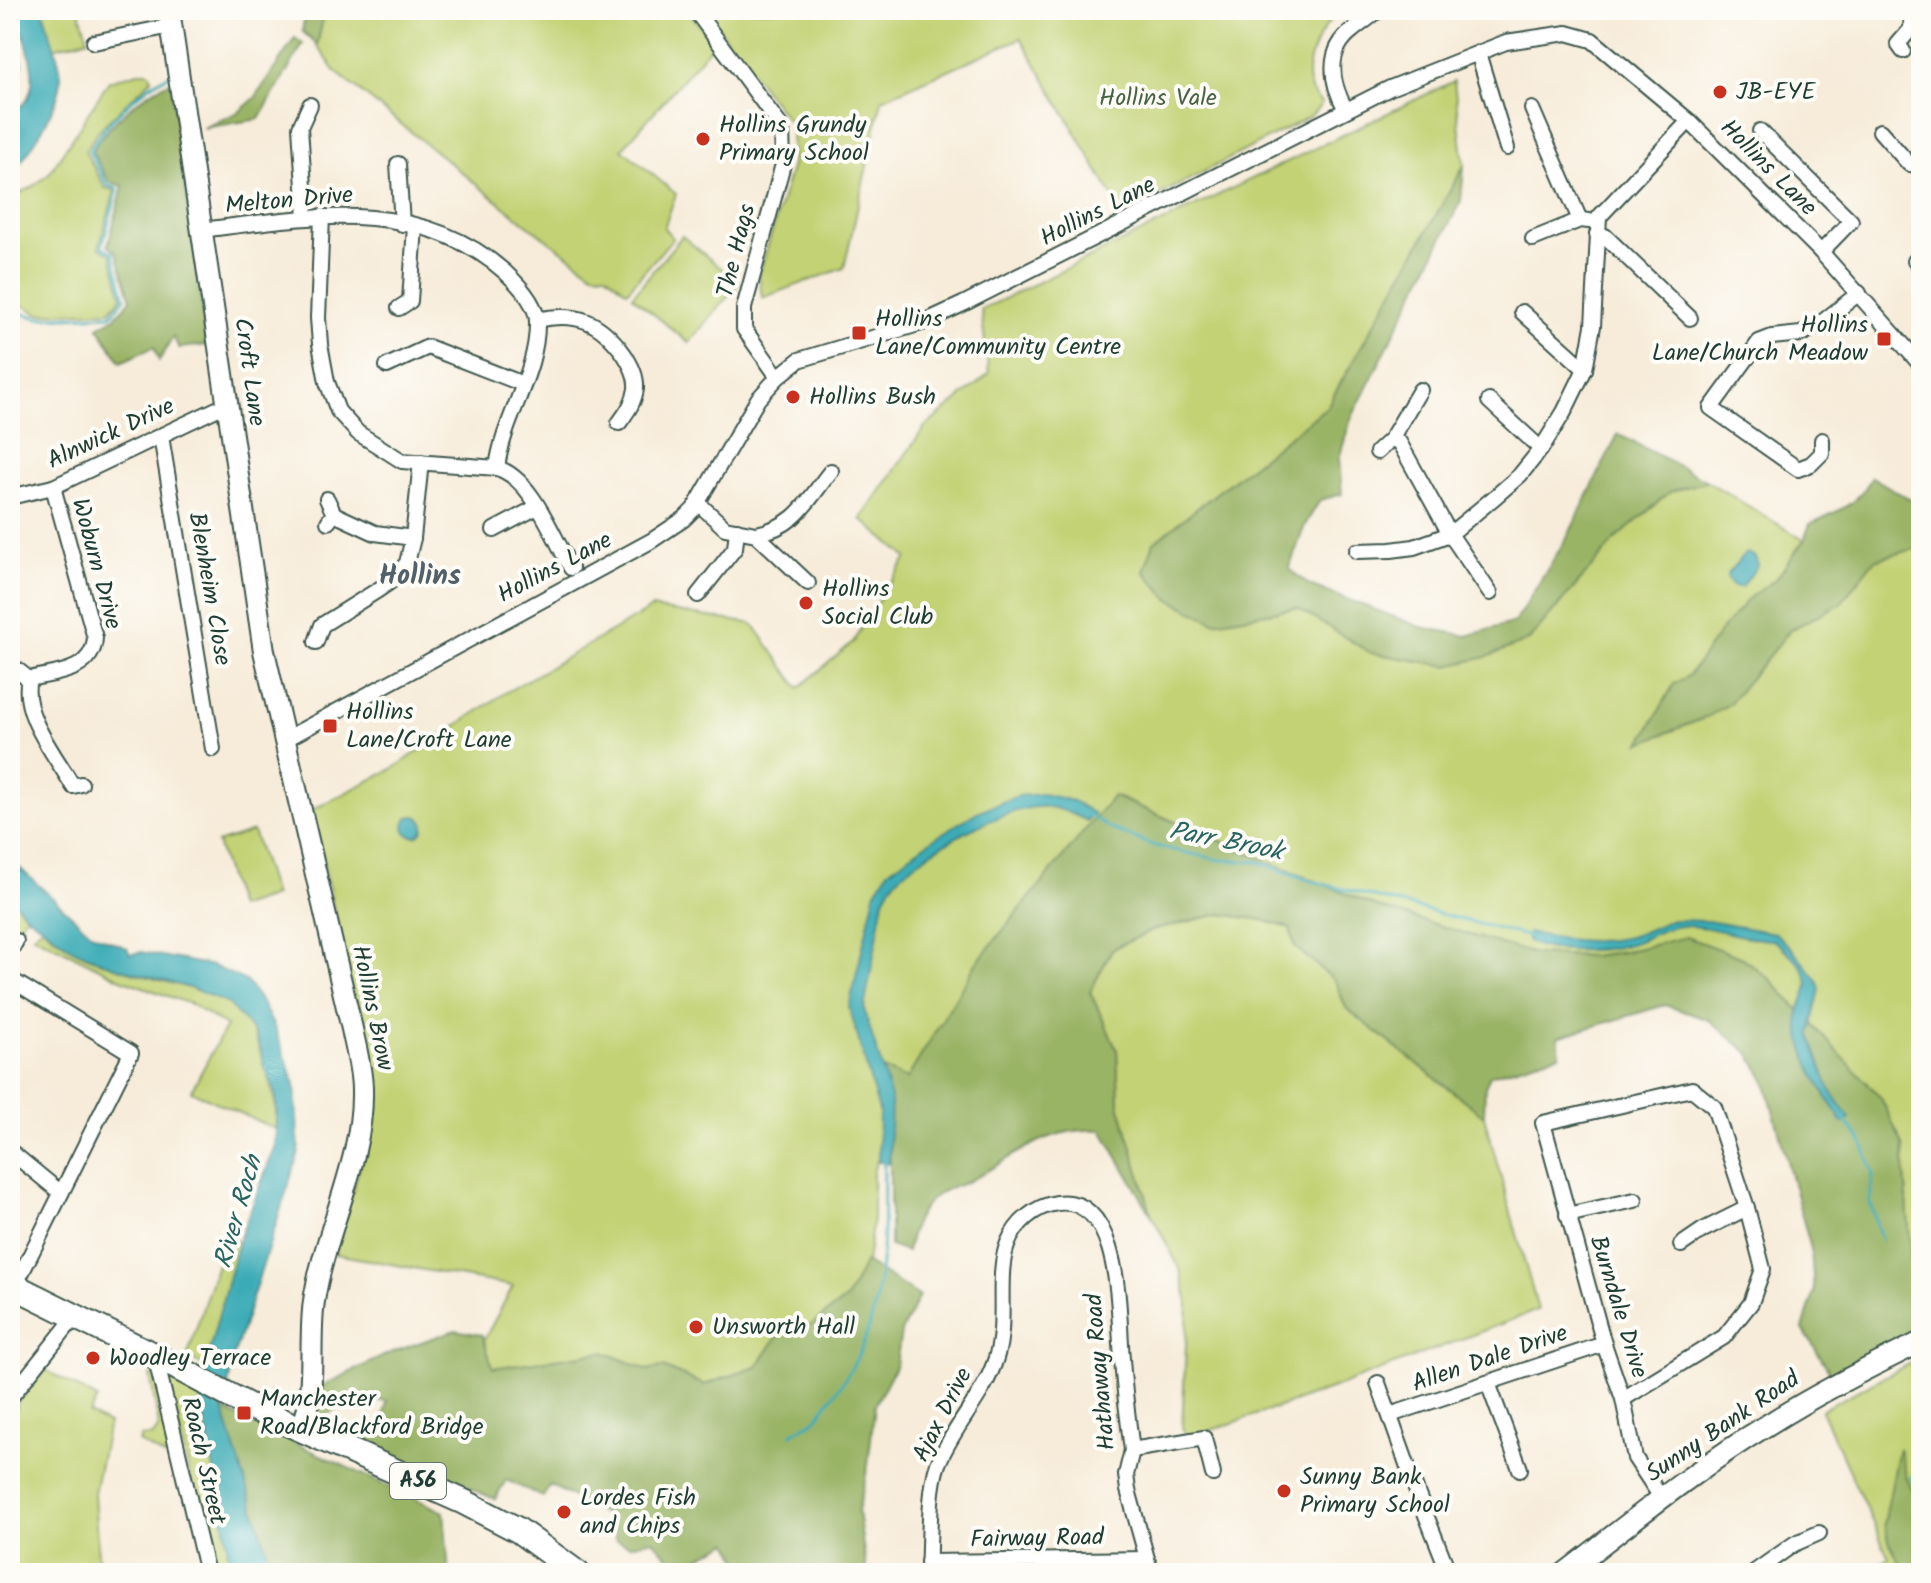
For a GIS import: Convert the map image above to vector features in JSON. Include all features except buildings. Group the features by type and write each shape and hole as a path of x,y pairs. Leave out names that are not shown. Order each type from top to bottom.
{"highway":[{"name":"A56","path":"12,1286 249,1406 464,1502 518,1530 577,1573"}],"street":[{"name":"The Hags","path":"695,10 782,128 783,164 744,308 744,329 778,377"},
{"path":"1346,110 1334,85 1335,52 1351,31 1378,10"},
{"path":"1903,51 1898,44 1911,29 1912,10"},
{"path":"94,42 170,18"},
{"name":"Croft Lane","path":"170,18 264,651 284,740"},
{"name":"Hollins Lane","path":"284,740 651,541 684,519 698,503 748,413 778,377 799,360 922,323 1390,88 1506,42 1567,33 1592,40 1689,121 1821,252 1921,365"},
{"path":"1478,53 1507,148"},
{"path":"306,217 300,127 310,105"},
{"path":"1532,109 1580,220 1598,228 1690,318"},
{"path":"1357,551 1414,547 1450,534 1520,475 1541,449 1585,369 1593,326 1598,228 1602,213 1689,121"},
{"path":"1760,131 1851,221 1821,252"},
{"path":"1880,131 1909,164 1921,165"},
{"path":"398,164 408,225 410,301 399,308"},
{"path":"322,216 318,318 320,349 332,398 347,422 370,442 402,461 497,468 514,475 527,489 571,568"},
{"name":"Melton Drive","path":"202,230 322,216 363,216 408,225 465,244 498,266 523,293 534,309 537,320"},
{"path":"1533,239 1580,220"},
{"path":"1822,440 1822,453 1811,464 1798,469 1711,408 1759,342 1809,330 1859,293"},
{"path":"1522,312 1585,369"},
{"path":"497,468 502,438 532,359 537,320 575,318 595,324 610,336 630,363 636,385 634,400 619,423"},
{"path":"387,366 424,340 523,384"},
{"path":"1377,452 1391,439 1420,390"},
{"path":"1489,401 1541,449"},
{"name":"Alnwick Drive","path":"10,497 53,487 227,404"},
{"name":"Blenheim Close","path":"161,436 213,749"},
{"path":"1391,439 1399,442 1450,534 1490,593"},
{"path":"316,642 322,625 378,590 402,570 410,555 413,538 421,462"},
{"path":"698,503 725,528 756,534 776,530 792,521 831,471"},
{"name":"Woburn Drive","path":"29,679 78,667 87,661 95,645 53,487"},
{"path":"327,499 331,518 375,533 413,538"},
{"path":"494,530 537,507"},
{"path":"698,595 735,548 737,530"},
{"path":"756,534 808,583"},
{"path":"10,664 29,679 26,690 30,712 73,786 81,784"},
{"name":"Hollins Brow","path":"284,740 352,1029 362,1090 359,1133 315,1295 310,1336 310,1408 302,1429"},
{"path":"10,979 131,1053 12,1286"},
{"name":"Burndale Drive","path":"1662,1499 1635,1458 1623,1399 1604,1344 1543,1123 1692,1089 1714,1107 1747,1208"},
{"path":"10,1151 61,1193"},
{"path":"1567,1215 1635,1200"},
{"name":"Hathaway Road","path":"1049,1204 1067,1202 1084,1208 1103,1231 1114,1263 1132,1450 1126,1475 1149,1566"},
{"name":"Ajax Drive","path":"928,1568 934,1476 943,1453 987,1382 1002,1334 1006,1246 1023,1220 1049,1204"},
{"path":"1623,1399 1724,1337 1751,1303 1763,1269 1747,1208 1681,1245"},
{"path":"10,1398 74,1318"},
{"name":"Sunny Bank Road","path":"1565,1573 1767,1424 1833,1386 1921,1342"},
{"name":"Allen Dale Drive","path":"1390,1415 1604,1344"},
{"name":"Roach Street","path":"170,1364 158,1368 207,1573"},
{"path":"1378,1383 1449,1573"},
{"path":"1488,1383 1520,1469"},
{"path":"1132,1450 1204,1438 1213,1474"},
{"path":"1753,1573 1794,1544 1819,1533"},
{"name":"Fairway Road","path":"928,1568 1149,1566"}],"green space":[{"path":"43,10 79,10 88,39 53,48"},
{"path":"306,10 325,10 317,45 302,31"},
{"path":"325,10 688,10 713,44 622,149 676,194 664,228 673,238 627,291 606,274 593,273 525,223 336,72 317,45"},
{"name":"Hollins Vale","path":"705,10 1340,10 1323,30 1311,56 1309,82 1322,103 1311,116 1123,214 1021,38 882,99 844,268 762,298 759,275 792,165 791,125"},
{"path":"10,17 23,65 10,93"},
{"path":"295,38 303,44 259,119 203,128 239,112 255,98"},
{"path":"138,72 149,72 152,79 98,131 85,151 105,188 115,190 99,247 111,254 122,297 110,311 39,314 25,306 10,305 10,198 31,188 49,174 109,81"},
{"path":"1454,81 1464,166 1327,407 1154,542 1214,622 1297,608 1371,653 1529,640 1616,538 1670,491 1707,481 1804,540 1776,579 1840,604 1874,560 1921,547 1921,1279 1913,1285 1903,1145 1812,1025 1770,979 1653,946 1591,956 1534,954 1493,943 1380,908 1114,796 907,1079 873,1172 873,1218 867,1263 847,1298 811,1325 777,1337 757,1367 704,1385 663,1367 647,1370 604,1352 492,1368 484,1340 513,1286 335,1254 373,1120 370,1074 310,811 394,768 503,694 652,608 753,624 799,688 854,641 907,558 861,519 925,427 989,374 981,310"},
{"path":"171,82 207,345 179,348 173,337 159,361 154,347 121,362 98,327 115,317 131,300 117,253 108,245 123,186 109,182 92,151 127,110"},
{"path":"1464,166 1461,201 1350,421 1339,459 1342,494 1320,500 1305,525 1289,569 1309,585 1421,627 1467,636 1515,622 1568,536 1618,434 1707,481 1670,492 1616,539 1529,640 1487,657 1448,666 1371,653 1297,608 1214,622 1169,599 1144,571 1154,542 1327,407"},
{"path":"682,236 739,283 689,343 632,296"},
{"path":"1872,477 1921,506 1921,547 1874,560 1840,604 1790,630 1729,704 1707,717 1641,743 1674,684 1689,675 1750,597 1776,579 1804,540 1810,524 1853,501"},
{"path":"1113,796 1380,908 1534,954 1591,956 1686,937 1743,958 1770,979 1881,1098 1903,1145 1913,1285 1921,1306 1921,1329 1831,1374 1803,1329 1814,1291 1811,1249 1765,1080 1750,1054 1709,1020 1665,1005 1558,1037 1560,1054 1490,1075 1485,1087 1484,1116 1346,1008 1335,981 1295,947 1290,928 1220,914 1153,930 1112,949 1090,992 1117,1050 1119,1104 1152,1216 1102,1130 1081,1130 1062,1133 1030,1146 967,1182 941,1192 920,1213 907,1252 890,1246 890,1108 878,1067 907,1079 977,962"},
{"path":"253,831 274,896 238,908 217,843"},
{"path":"10,897 26,915 10,939"},
{"path":"1220,914 1290,928 1295,947 1335,981 1346,1008 1484,1116 1538,1310 1328,1390 1189,1438 1182,1428 1188,1303 1180,1269 1152,1216 1119,1104 1117,1050 1090,992 1112,949 1153,930"},
{"path":"42,927 69,947 99,961 204,993 235,1009 251,1030 261,1055 274,1096 275,1129 191,1091 226,1026 190,1004 121,979 33,935"},
{"path":"226,1236 238,1242 205,1367 187,1357"},
{"path":"865,1262 919,1296 901,1332 896,1365 875,1405 868,1465 858,1512 867,1573 747,1573 729,1542 678,1568 653,1540 630,1545 616,1540 608,1516 550,1485 543,1497 506,1480 495,1499 362,1444 383,1422 387,1401 350,1401 319,1419 320,1387 390,1353 455,1330 482,1335 493,1368 604,1352 647,1370 663,1367 704,1385 757,1367 777,1337 811,1325 847,1298"},
{"path":"1914,1361 1921,1375 1921,1573 1867,1573 1889,1558 1821,1410"},
{"path":"46,1370 97,1399 89,1414 108,1424 94,1493 99,1573 10,1573 10,1416 17,1409 17,1403"},
{"path":"150,1375 155,1376 173,1461 139,1442 141,1437 153,1436 159,1427"},
{"path":"167,1377 200,1396 228,1554 237,1573 212,1573"},
{"path":"223,1410 444,1512 449,1573 274,1573"},
{"path":"1899,1448 1907,1478 1921,1509 1921,1573 1905,1573 1884,1524"}],"water":[{"path":"15,10 43,10 61,78 56,101 43,129 10,172 10,114 25,102 32,81 30,56"},
{"path":"1748,553 1755,557 1758,565 1742,587 1734,587 1727,575"},
{"path":"1043,794 1073,801 1093,813 1087,821 1057,809 1030,808 987,822 922,859 893,883 884,900 864,1009 891,1098 889,1163 878,1162 879,1111 849,1007 875,893 888,871 979,811 1018,796"},
{"path":"414,816 421,819 424,826 421,833 414,836 407,833 404,826 407,819"},
{"path":"10,854 13,862 91,933 127,948 130,954 141,952 213,966 246,981 275,1029 295,1084 299,1152 235,1352 223,1410 274,1573 237,1573 228,1554 200,1396 238,1242 275,1147 275,1091 263,1063 261,1049 254,1032 227,1003 193,989 112,966 72,949 26,915 10,897"},
{"path":"1673,920 1708,921 1775,933 1790,947 1816,978 1820,988 1810,1034 1829,1088 1850,1118 1843,1123 1821,1088 1801,1038 1799,1009 1807,989 1806,975 1797,961 1773,940 1682,926 1630,944 1607,948 1561,950 1535,945 1527,940 1528,933 1575,940 1611,940 1636,935"}],"waterway":[{"path":"10,310 39,318 111,315 125,298 113,253 102,246 118,189 107,185 89,151 103,130 125,107 148,87 170,75"},
{"name":"Parr Brook","path":"1089,815 1109,828 1155,846 1220,860 1259,862 1308,880 1530,937"},
{"name":"Parr Brook","path":"1845,1121 1862,1141 1873,1173 1870,1202 1881,1239"},
{"name":"Parr Brook","path":"792,1434 821,1413 864,1343 879,1284 884,1160"},
{"name":"Parr Brook","path":"1911,1476 1921,1496"}],"place":[{"name":"JB-EYE","path":"1720,92"},
{"name":"Hollins Grundy Primary School","path":"703,139"},
{"name":"Hollins Lane/Community Centre","path":"859,333"},
{"name":"Hollins Lane/Church Meadow","path":"1884,339"},
{"name":"Hollins Bush","path":"793,397"},
{"name":"Hollins Social Club","path":"806,603"},
{"name":"Hollins Lane/Croft Lane","path":"330,726"},
{"name":"Unsworth Hall","path":"696,1327"},
{"name":"Woodley Terrace","path":"93,1358"},
{"name":"Manchester Road/Blackford Bridge","path":"244,1413"},
{"name":"Sunny Bank Primary School","path":"1284,1491"},
{"name":"Lordes Fish and Chips","path":"564,1512"}],"district":[{"name":"Hollins","path":"420,576"}],"water label":[{"name":"River Roch","path":"239,1212"}]}
